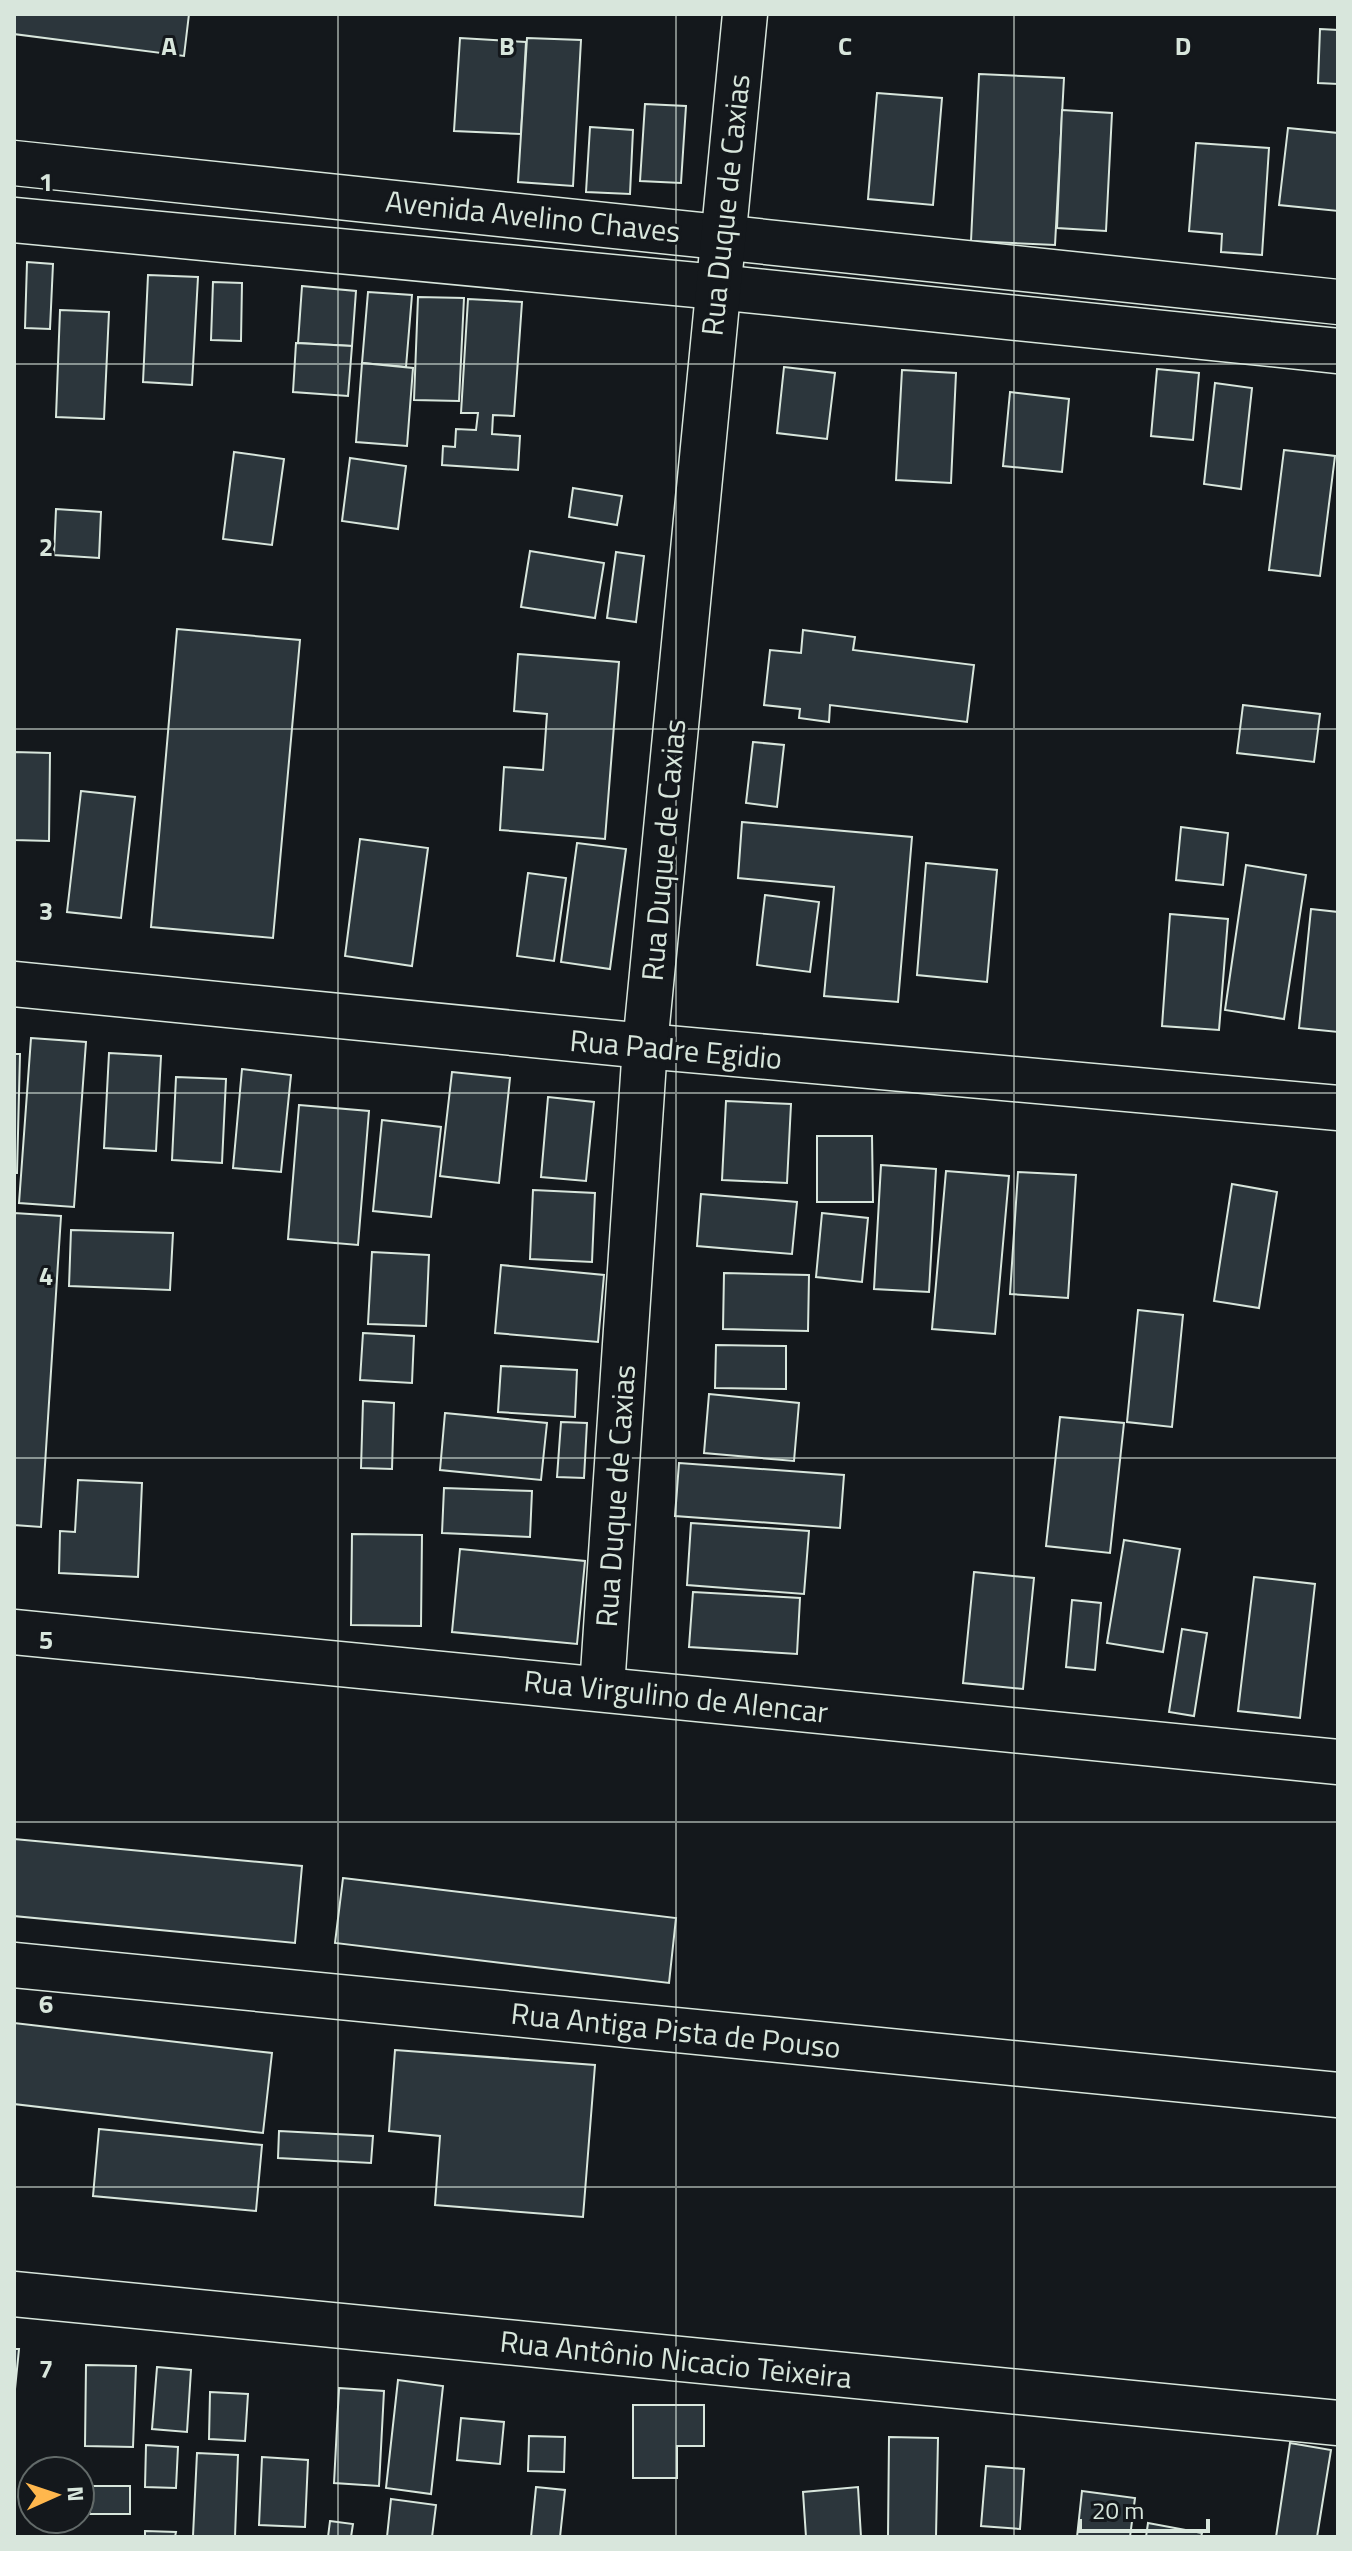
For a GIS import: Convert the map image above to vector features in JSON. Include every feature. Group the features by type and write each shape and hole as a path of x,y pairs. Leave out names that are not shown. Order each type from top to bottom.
{"street":[{"name":"Rua Duque de Caxias","path":"602,1688 645,1046 745,14"},
{"name":"Avenida Avelino Chaves","path":"14,163 1338,302"},
{"name":"Avenida Avelino Chaves","path":"14,220 717,287 1338,351"},
{"name":"Rua Padre Egidio","path":"14,984 645,1046 1338,1108"},
{"name":"Rua Virgulino de Alencar","path":"14,1632 1338,1762"},
{"name":"Rua Antiga Pista de Pouso","path":"14,1965 1338,2095"},
{"name":"Rua Antônio Nicacio Teixeira","path":"14,2294 1338,2423"}],"building":[{"path":"14,14 189,14 184,56 14,34"},
{"path":"1320,29 1338,30 1338,84 1318,83"},
{"path":"460,38 526,42 521,134 454,131"},
{"path":"527,38 581,40 573,186 518,182"},
{"path":"979,74 1064,78 1055,245 971,241"},
{"path":"877,93 942,98 933,205 868,199"},
{"path":"645,104 686,106 681,183 640,181"},
{"path":"1062,110 1112,113 1106,231 1057,228"},
{"path":"590,127 633,130 630,194 586,192"},
{"path":"1288,128 1338,133 1338,211 1279,205"},
{"path":"1196,143 1269,148 1262,255 1221,252 1222,234 1189,231"},
{"path":"27,262 53,264 50,329 25,328"},
{"path":"148,275 198,277 192,385 143,382"},
{"path":"213,282 242,283 241,341 211,340"},
{"path":"302,286 356,291 352,346 298,343"},
{"path":"368,292 412,295 406,367 362,363"},
{"path":"418,297 464,298 459,401 414,400"},
{"path":"468,299 522,302 514,416 493,415 492,434 520,436 518,470 442,465 443,446 455,447 456,429 476,430 478,413 461,413"},
{"path":"60,310 109,312 104,419 56,417"},
{"path":"296,343 352,346 348,396 293,392"},
{"path":"362,363 413,368 407,446 356,442"},
{"path":"784,367 835,373 827,439 777,433"},
{"path":"1157,369 1199,373 1193,440 1151,436"},
{"path":"902,370 956,373 951,483 896,480"},
{"path":"1215,383 1252,388 1241,489 1204,484"},
{"path":"1010,392 1069,399 1062,472 1003,466"},
{"path":"1284,450 1335,456 1320,576 1269,570"},
{"path":"234,452 284,459 272,545 223,539"},
{"path":"350,458 406,466 398,529 342,521"},
{"path":"573,488 622,496 617,525 569,517"},
{"path":"56,509 101,512 99,558 54,555"},
{"path":"530,551 604,563 595,618 521,607"},
{"path":"616,552 644,556 636,622 607,618"},
{"path":"177,629 300,640 273,938 151,927"},
{"path":"803,630 855,637 853,650 974,665 967,722 830,705 829,722 799,718 800,709 764,705 770,650 801,653"},
{"path":"518,654 619,662 605,839 500,830 504,767 543,770 547,714 514,711"},
{"path":"1243,705 1320,714 1314,762 1237,753"},
{"path":"753,742 784,745 777,807 746,803"},
{"path":"14,752 50,753 49,841 14,840"},
{"path":"81,791 135,797 121,918 67,912"},
{"path":"742,822 912,837 898,1002 824,996 834,887 738,878"},
{"path":"1181,827 1228,833 1223,885 1176,880"},
{"path":"360,839 428,848 412,966 345,956"},
{"path":"577,843 626,849 610,969 561,962"},
{"path":"926,863 997,870 987,982 917,975"},
{"path":"1246,865 1306,875 1284,1019 1225,1010"},
{"path":"528,873 566,878 554,961 517,956"},
{"path":"765,895 819,902 810,972 757,965"},
{"path":"1311,909 1338,912 1338,1032 1299,1028"},
{"path":"1170,914 1228,919 1219,1030 1162,1026"},
{"path":"31,1038 86,1042 74,1207 19,1203"},
{"path":"109,1053 161,1056 156,1151 104,1148"},
{"path":"14,1054 20,1054 17,1173 14,1173"},
{"path":"242,1069 291,1075 281,1172 233,1168"},
{"path":"452,1072 510,1078 499,1183 440,1176"},
{"path":"176,1077 226,1079 222,1163 172,1160"},
{"path":"548,1097 594,1102 586,1181 541,1177"},
{"path":"726,1101 791,1104 787,1183 722,1180"},
{"path":"299,1105 369,1111 358,1245 288,1239"},
{"path":"382,1120 441,1127 431,1217 373,1211"},
{"path":"817,1136 872,1136 873,1202 817,1202"},
{"path":"881,1165 936,1169 929,1292 874,1289"},
{"path":"946,1171 1009,1176 995,1334 932,1329"},
{"path":"1018,1172 1076,1175 1068,1298 1010,1294"},
{"path":"1232,1184 1277,1192 1259,1308 1214,1301"},
{"path":"533,1190 595,1193 592,1262 530,1259"},
{"path":"701,1194 797,1202 792,1254 697,1246"},
{"path":"14,1213 61,1216 41,1527 14,1525"},
{"path":"822,1213 868,1218 862,1282 816,1277"},
{"path":"71,1230 173,1233 170,1290 69,1286"},
{"path":"372,1252 429,1255 426,1326 368,1324"},
{"path":"501,1265 604,1275 598,1342 495,1333"},
{"path":"724,1273 809,1275 808,1331 723,1329"},
{"path":"1138,1310 1183,1315 1172,1427 1127,1422"},
{"path":"363,1333 414,1336 412,1383 360,1380"},
{"path":"716,1345 786,1346 786,1389 715,1388"},
{"path":"501,1366 577,1370 575,1417 498,1412"},
{"path":"709,1394 799,1403 794,1461 704,1453"},
{"path":"363,1401 394,1403 392,1469 361,1468"},
{"path":"445,1413 547,1423 541,1480 440,1470"},
{"path":"1060,1417 1124,1423 1110,1553 1046,1546"},
{"path":"561,1422 587,1423 584,1478 557,1477"},
{"path":"679,1463 844,1475 840,1528 675,1516"},
{"path":"78,1480 142,1483 138,1577 59,1573 60,1531 75,1532"},
{"path":"444,1488 532,1491 530,1537 442,1533"},
{"path":"691,1523 809,1531 804,1594 687,1585"},
{"path":"352,1534 422,1535 421,1626 351,1625"},
{"path":"1124,1540 1180,1549 1163,1652 1107,1643"},
{"path":"460,1549 585,1561 577,1644 452,1632"},
{"path":"974,1572 1034,1578 1023,1689 963,1683"},
{"path":"1254,1577 1315,1584 1300,1718 1238,1711"},
{"path":"693,1592 800,1598 797,1654 689,1647"},
{"path":"1072,1600 1101,1603 1095,1670 1066,1667"},
{"path":"1182,1629 1207,1633 1194,1716 1169,1712"},
{"path":"14,1839 302,1866 295,1943 14,1916"},
{"path":"343,1878 676,1918 669,1983 335,1943"},
{"path":"14,2023 272,2053 263,2133 14,2104"},
{"path":"395,2050 595,2065 583,2217 435,2205 440,2136 389,2131"},
{"path":"99,2129 262,2145 256,2211 93,2196"},
{"path":"279,2131 373,2136 371,2163 278,2158"},
{"path":"14,2349 19,2349 14,2399"},
{"path":"86,2365 136,2366 133,2447 85,2446"},
{"path":"157,2367 191,2370 187,2432 152,2429"},
{"path":"398,2380 443,2386 431,2494 386,2488"},
{"path":"339,2388 384,2391 379,2486 334,2483"},
{"path":"210,2392 248,2394 245,2441 209,2439"},
{"path":"633,2405 704,2405 704,2446 677,2446 677,2478 633,2478"},
{"path":"461,2418 504,2422 500,2464 457,2460"},
{"path":"529,2436 565,2437 564,2472 528,2471"},
{"path":"889,2437 938,2438 936,2537 888,2537"},
{"path":"1290,2443 1331,2450 1317,2537 1276,2537"},
{"path":"146,2445 178,2447 176,2488 145,2487"},
{"path":"197,2453 238,2455 235,2537 193,2536"},
{"path":"262,2457 308,2460 305,2527 259,2525"},
{"path":"986,2466 1024,2469 1020,2529 981,2526"},
{"path":"96,2486 130,2486 130,2514 96,2514"},
{"path":"536,2487 565,2490 560,2537 531,2537"},
{"path":"858,2487 861,2537 806,2537 803,2492"},
{"path":"1082,2491 1135,2498 1130,2537 1077,2537"},
{"path":"391,2499 436,2505 432,2537 387,2537"},
{"path":"330,2521 353,2524 351,2537 328,2537"},
{"path":"1148,2523 1202,2533 1201,2537 1146,2537"},
{"path":"145,2531 176,2532 175,2537 145,2537"}]}
